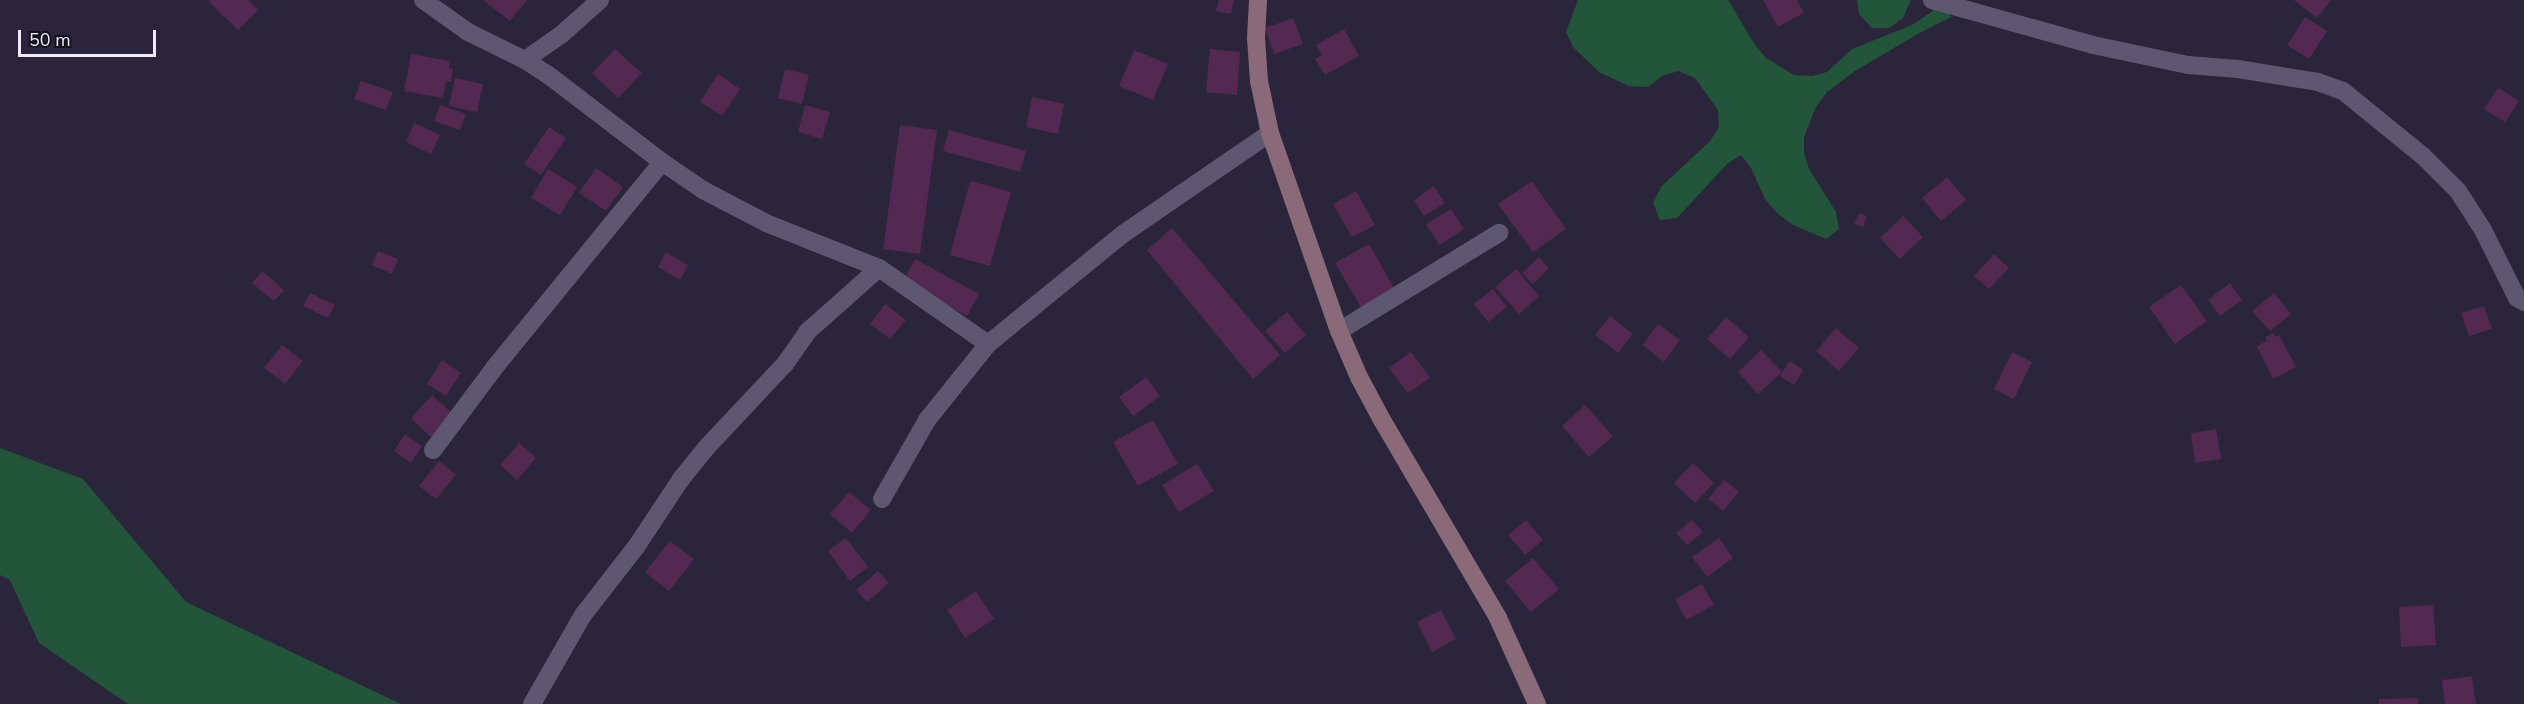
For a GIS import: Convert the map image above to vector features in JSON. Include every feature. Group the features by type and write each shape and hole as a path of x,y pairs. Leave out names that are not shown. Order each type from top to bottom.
{"street":[{"path":"423,0 468,32 525,60 662,162 720,199 766,223 879,268 988,344"},
{"path":"525,60 562,34 600,0"},
{"path":"1258,0 1256,38 1259,81 1270,133 1339,331 1359,377 1382,420 1498,618 1537,704"},
{"path":"1932,0 2093,45 2188,66 2238,69 2318,82 2343,91 2424,156 2458,191 2483,230 2517,298 2524,302"},
{"path":"882,499 927,420 988,344 1123,234 1270,133"},
{"path":"433,450 495,367 662,162"},
{"path":"1339,331 1499,233"},
{"path":"532,704 583,615 636,547 693,463 785,364 807,332 879,268"}],"green space":[{"path":"1578,0 1728,0 1755,45 1766,58 1794,75 1812,76 1827,72 1852,49 1912,25 1933,11 1934,7 1943,5 1951,17 1855,71 1827,92 1816,107 1804,137 1804,153 1809,169 1836,212 1839,229 1826,239 1793,225 1777,213 1765,199 1751,168 1741,155 1727,164 1677,218 1660,220 1653,203 1661,187 1710,141 1719,127 1718,110 1695,78 1678,71 1662,76 1648,87 1629,86 1599,72 1573,47 1566,32"},
{"path":"1857,0 1911,0 1903,18 1889,28 1872,28 1859,14"},
{"path":"0,448 83,479 186,602 401,704 128,704 39,643 10,580 0,575"}],"building":[{"path":"210,0 248,0 258,10 238,30 209,2"},
{"path":"483,0 527,0 510,21"},
{"path":"1219,0 1234,0 1231,14 1216,11"},
{"path":"1763,0 1797,0 1804,13 1778,27"},
{"path":"2294,0 2331,0 2317,18"},
{"path":"2305,17 2327,31 2309,59 2287,45"},
{"path":"1293,18 1303,44 1274,54 1265,28"},
{"path":"1344,29 1359,56 1325,75 1315,59 1322,55 1316,45"},
{"path":"615,49 642,73 618,98 592,73"},
{"path":"1210,49 1240,52 1237,95 1206,92"},
{"path":"1134,50 1168,64 1153,100 1119,86"},
{"path":"411,54 450,61 449,68 453,69 451,82 446,81 443,98 404,91"},
{"path":"785,69 809,75 802,104 778,98"},
{"path":"718,74 740,89 722,116 700,102"},
{"path":"455,78 483,84 477,112 449,106"},
{"path":"361,81 393,92 386,110 354,99"},
{"path":"2498,88 2519,101 2505,122 2484,109"},
{"path":"1032,97 1064,104 1058,134 1026,127"},
{"path":"440,105 466,114 460,130 434,121"},
{"path":"805,105 830,112 822,139 798,132"},
{"path":"414,123 440,135 431,154 406,142"},
{"path":"900,125 937,130 920,254 883,249"},
{"path":"549,127 566,138 541,175 524,164"},
{"path":"949,130 1026,151 1020,172 943,151"},
{"path":"596,168 623,187 606,211 579,193"},
{"path":"548,169 577,187 560,215 531,198"},
{"path":"1947,177 1966,200 1941,221 1922,198"},
{"path":"970,181 1011,192 990,266 950,255"},
{"path":"1532,181 1566,229 1533,252 1498,204"},
{"path":"1434,186 1445,203 1424,216 1414,200"},
{"path":"1356,191 1375,225 1352,237 1333,204"},
{"path":"1451,209 1464,229 1439,245 1426,224"},
{"path":"1859,213 1867,216 1863,227 1854,224"},
{"path":"1903,216 1923,237 1900,259 1880,238"},
{"path":"1172,228 1280,355 1253,379 1147,250"},
{"path":"1369,244 1395,290 1362,309 1335,263"},
{"path":"378,251 398,259 392,274 372,265"},
{"path":"666,252 688,265 680,280 658,267"},
{"path":"1994,254 2009,268 1989,289 1974,276"},
{"path":"1539,257 1549,268 1533,284 1522,273"},
{"path":"915,259 979,294 967,316 903,281"},
{"path":"1516,269 1539,296 1519,314 1495,287"},
{"path":"262,271 284,290 274,301 252,283"},
{"path":"2230,283 2242,300 2220,316 2208,300"},
{"path":"2181,285 2207,321 2175,344 2149,307"},
{"path":"1493,289 1507,307 1488,322 1474,304"},
{"path":"310,293 335,305 328,318 303,306"},
{"path":"2274,293 2291,314 2270,331 2252,311"},
{"path":"885,304 906,320 890,339 870,324"},
{"path":"2484,306 2492,329 2469,336 2461,313"},
{"path":"1287,312 1306,335 1285,353 1265,331"},
{"path":"1610,316 1633,334 1618,353 1595,335"},
{"path":"1726,317 1749,337 1730,359 1707,339"},
{"path":"1658,324 1680,340 1664,362 1643,345"},
{"path":"1836,328 1859,348 1839,371 1816,351"},
{"path":"2274,333 2276,337 2279,335 2296,367 2273,379 2257,346 2267,341 2265,337"},
{"path":"282,345 303,361 285,384 264,368"},
{"path":"1761,350 1782,372 1758,394 1738,372"},
{"path":"1411,352 1430,378 1408,393 1389,368"},
{"path":"2012,352 2032,362 2014,399 1994,389"},
{"path":"442,360 461,373 446,396 427,384"},
{"path":"1790,361 1803,370 1794,385 1780,376"},
{"path":"1146,377 1160,396 1133,416 1119,397"},
{"path":"432,395 453,414 431,437 411,418"},
{"path":"1585,405 1613,436 1589,457 1562,426"},
{"path":"1153,420 1178,464 1138,486 1113,442"},
{"path":"2216,429 2221,459 2195,463 2191,433"},
{"path":"405,434 422,446 411,463 394,451"},
{"path":"519,443 536,458 517,480 500,465"},
{"path":"439,461 456,475 436,499 419,486"},
{"path":"1693,463 1714,483 1695,503 1674,483"},
{"path":"1197,464 1214,491 1179,512 1162,485"},
{"path":"1724,480 1739,492 1723,511 1708,499"},
{"path":"849,492 871,510 852,533 830,514"},
{"path":"1526,520 1543,540 1525,555 1508,535"},
{"path":"1692,520 1703,532 1687,545 1676,533"},
{"path":"846,538 868,567 850,581 828,551"},
{"path":"1719,538 1733,558 1707,577 1692,557"},
{"path":"670,541 694,559 669,591 645,572"},
{"path":"1533,558 1559,589 1531,612 1505,581"},
{"path":"878,571 889,583 867,602 856,590"},
{"path":"1702,584 1714,605 1686,620 1675,599"},
{"path":"976,591 994,619 965,638 947,610"},
{"path":"2433,605 2436,645 2401,647 2399,607"},
{"path":"1441,610 1456,639 1432,652 1417,622"},
{"path":"2472,676 2476,704 2445,704 2442,680"},
{"path":"2418,698 2418,704 2379,704 2379,699"}]}
